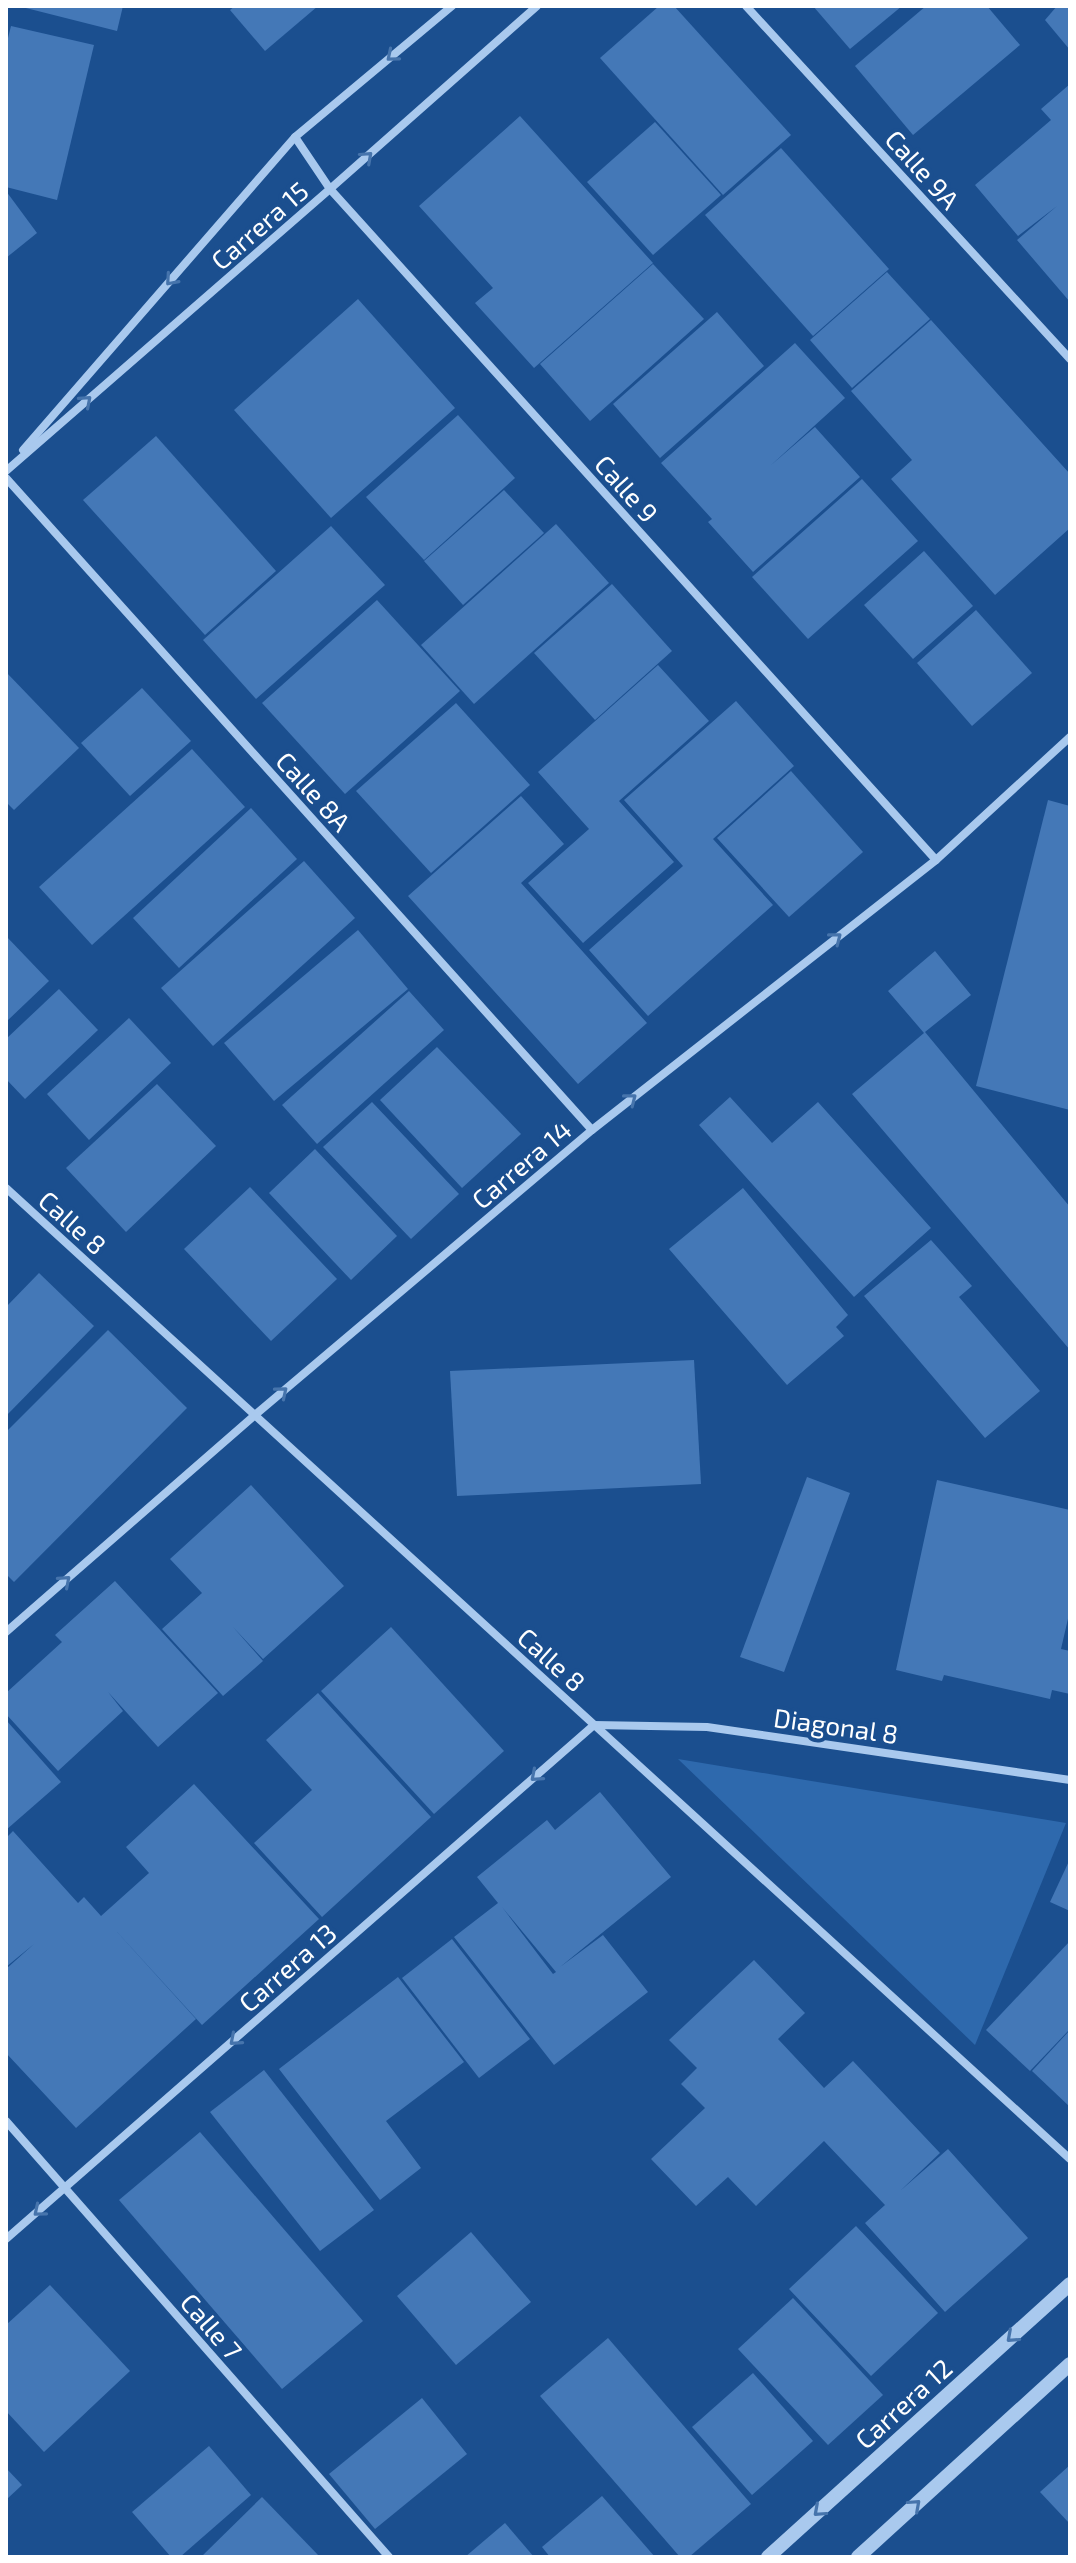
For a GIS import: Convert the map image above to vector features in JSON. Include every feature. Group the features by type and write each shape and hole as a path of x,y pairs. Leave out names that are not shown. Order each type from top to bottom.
{"street":[{"name":"Carrera 15","path":"6,470 295,137 452,6"},
{"name":"Carrera 15","path":"6,470 537,6"},
{"name":"Calle 9A","path":"746,6 1070,359"},
{"name":"Calle 9","path":"295,137 330,189 936,860"},
{"name":"Calle 8A","path":"6,478 592,1130"},
{"name":"Carrera 14","path":"6,1632 255,1415 592,1130 936,860 1070,737"},
{"name":"Calle 8","path":"6,1188 1070,2159"},
{"name":"Diagonal 8","path":"594,1725 707,1727 1070,1780"},
{"name":"Carrera 13","path":"6,2239 594,1725"},
{"name":"Calle 7","path":"6,2121 389,2557"},
{"name":"Carrera 12","path":"768,2557 1070,2284"},
{"path":"858,2557 1070,2364"}],"shaded area":[{"path":"678,1759 1066,1823 975,2045"}],"building":[{"path":"18,6 123,6 117,31"},
{"path":"235,6 318,6 265,51 230,10"},
{"path":"659,6 674,6 791,135 723,195 600,58"},
{"path":"813,6 902,6 850,49"},
{"path":"926,6 987,6 1020,45 913,135 855,66"},
{"path":"1057,6 1070,6 1070,50 1045,20"},
{"path":"11,26 94,45 57,200 6,187 6,46"},
{"path":"1070,84 1070,302 1017,240 1057,206 1018,236 975,185 1051,120 1041,109"},
{"path":"520,116 653,263 534,368 475,303 493,288 419,206"},
{"path":"655,122 721,195 653,255 587,182"},
{"path":"781,148 889,269 813,336 705,215"},
{"path":"6,191 37,233 6,258"},
{"path":"653,264 704,319 590,421 540,364"},
{"path":"887,272 930,319 852,388 810,340"},
{"path":"358,299 455,408 331,518 234,410"},
{"path":"717,312 764,366 660,458 613,404"},
{"path":"931,320 1070,474 1070,528 995,595 891,479 912,460 851,391"},
{"path":"795,343 845,398 770,466 815,427 860,477 753,572 708,522 712,519 661,463"},
{"path":"458,415 515,478 424,560 366,497"},
{"path":"156,436 276,571 205,635 83,500"},
{"path":"862,479 918,541 808,639 752,577"},
{"path":"504,490 544,533 463,605 424,561"},
{"path":"556,524 609,583 474,704 421,645"},
{"path":"331,526 385,585 256,699 203,640"},
{"path":"924,551 973,606 913,659 864,605"},
{"path":"612,584 672,651 595,720 534,653"},
{"path":"377,600 460,691 345,794 262,703"},
{"path":"976,610 1032,673 972,726 917,663"},
{"path":"658,665 709,721 619,801 674,862 583,943 528,883 589,829 538,772"},
{"path":"6,672 79,748 14,810 6,802"},
{"path":"142,688 191,741 130,796 81,743"},
{"path":"736,701 794,766 713,839 773,905 648,1016 589,950 683,866 624,800"},
{"path":"456,703 530,785 431,873 356,791"},
{"path":"192,749 245,807 92,945 39,887"},
{"path":"791,771 863,852 789,917 717,838"},
{"path":"521,796 564,844 521,883 647,1023 578,1084 408,896"},
{"path":"1048,800 1070,806 1070,1110 976,1086"},
{"path":"251,808 297,859 179,968 133,918"},
{"path":"304,861 355,918 213,1046 161,988"},
{"path":"358,930 408,989 274,1101 224,1043"},
{"path":"6,936 49,981 6,1022"},
{"path":"935,951 971,995 925,1032 1070,1207 1070,1350 852,1094 924,1033 888,991"},
{"path":"59,989 98,1030 25,1099 6,1079 6,1039"},
{"path":"409,991 444,1030 317,1144 282,1105"},
{"path":"129,1018 171,1063 89,1140 47,1094"},
{"path":"437,1047 521,1134 462,1188 380,1100"},
{"path":"157,1084 216,1146 126,1232 66,1168"},
{"path":"730,1097 772,1143 818,1102 931,1228 854,1297 699,1125"},
{"path":"372,1102 459,1194 411,1239 323,1147"},
{"path":"315,1149 397,1236 351,1280 269,1193"},
{"path":"250,1187 337,1279 271,1341 184,1249"},
{"path":"743,1188 848,1315 836,1327 844,1336 787,1385 669,1249"},
{"path":"931,1240 972,1286 959,1297 1040,1391 985,1438 864,1296"},
{"path":"39,1273 94,1326 6,1416 6,1307"},
{"path":"108,1330 187,1408 14,1582 6,1574 6,1432"},
{"path":"694,1360 701,1484 457,1496 450,1371"},
{"path":"807,1477 850,1493 784,1672 740,1657"},
{"path":"937,1480 1070,1510 1070,1610 1061,1649 1070,1651 1070,1694 1052,1690 1050,1699 944,1675 942,1681 896,1670"},
{"path":"251,1485 344,1586 263,1659 233,1627 263,1661 223,1696 162,1629 202,1593 170,1559"},
{"path":"115,1581 218,1693 158,1747 108,1692 123,1711 58,1771 6,1714 6,1693 62,1642 55,1635"},
{"path":"391,1627 504,1751 434,1814 321,1691"},
{"path":"318,1693 431,1817 322,1917 254,1843 312,1790 266,1740"},
{"path":"6,1720 61,1782 6,1830"},
{"path":"194,1784 319,1919 202,2025 108,1922 196,2019 76,2128 6,2053 6,1969 34,1944 6,1967 6,1838 13,1831 78,1903 84,1897 101,1916 149,1873 126,1847"},
{"path":"600,1792 671,1877 560,1967 603,1935 648,1992 554,2065 454,1937 498,1903 477,1877 547,1820 555,1830","holes":["502,1907 556,1972 553,1974"]},
{"path":"1070,1859 1070,1911 1050,1902"},
{"path":"452,1939 530,2039 479,2078 402,1978"},
{"path":"1070,1941 1070,2029 1030,2071 986,2030"},
{"path":"754,1960 805,2013 778,2039 824,2088 853,2061 940,2153 900,2191 948,2149 1028,2238 945,2312 865,2223 885,2205 824,2141 756,2206 728,2177 696,2206 651,2159 705,2108 681,2084 697,2068 669,2040"},
{"path":"398,1977 464,2062 386,2121 421,2168 380,2200 279,2069"},
{"path":"1070,2030 1070,2107 1032,2071"},
{"path":"264,2070 374,2210 320,2251 210,2112"},
{"path":"200,2132 363,2321 282,2389 119,2200"},
{"path":"856,2226 938,2313 871,2376 789,2289"},
{"path":"471,2232 531,2302 456,2365 397,2296"},
{"path":"50,2285 130,2371 44,2452 6,2411 6,2325"},
{"path":"793,2298 883,2395 828,2445 738,2349"},
{"path":"608,2338 751,2504 689,2557 680,2557 540,2396"},
{"path":"753,2373 813,2441 752,2495 692,2427"},
{"path":"422,2398 467,2454 375,2529 329,2474"},
{"path":"209,2446 251,2495 180,2557 171,2557 132,2512"},
{"path":"1070,2465 1070,2524 1040,2492"},
{"path":"6,2468 22,2485 6,2500"},
{"path":"602,2496 655,2557 550,2557 542,2547"},
{"path":"262,2497 320,2557 201,2557"},
{"path":"505,2523 534,2557 465,2557"}]}
